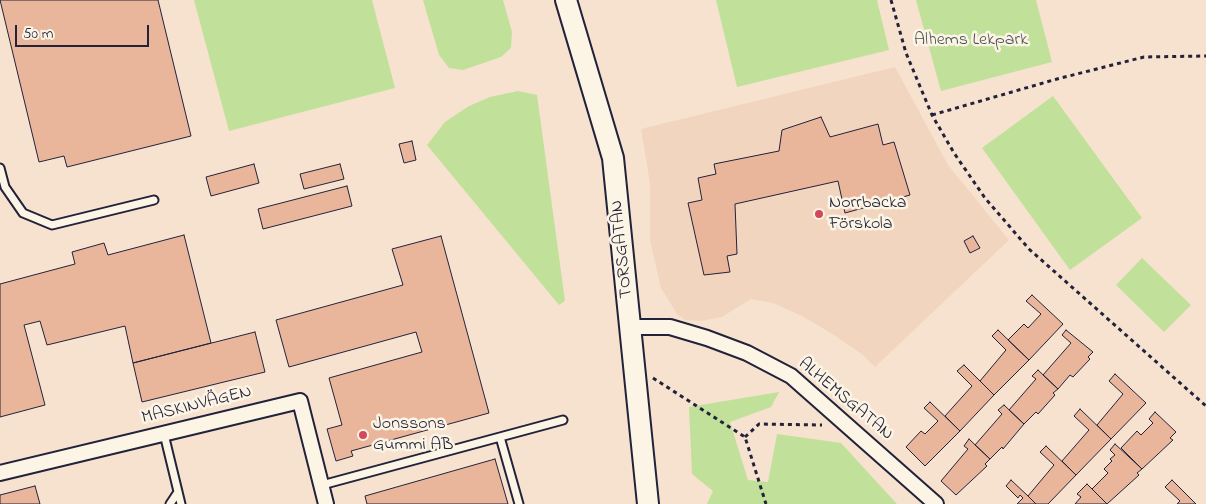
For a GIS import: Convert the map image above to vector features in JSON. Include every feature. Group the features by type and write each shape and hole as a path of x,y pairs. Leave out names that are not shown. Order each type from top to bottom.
{"main road":[{"name":"TORSGATAN","path":"566,0 613,158 648,504"}],"street":[{"name":"ALHEMSGATAN","path":"631,327 670,327 707,338 747,353 791,376 850,426 936,504"},
{"name":"MASKINVÄGEN","path":"0,473 300,401 326,504"}],"lane":[{"path":"0,168 5,187 23,213 52,224 154,200"},
{"path":"322,485 563,420"},
{"path":"164,434 181,504"},
{"path":"500,437 519,504"},
{"path":"170,504 178,492"}],"path":[{"path":"891,0 906,53 932,115 954,153 985,198 1029,249 1206,406"},
{"path":"932,115 1057,79 1144,57 1206,56"},
{"path":"652,377 745,437 766,504"},
{"path":"745,437 759,424 784,423 850,426"}],"shaded area":[{"name":"Norrbacka Förskola","path":"895,67 948,165 1009,240 875,367 863,355 834,335 804,317 773,303 751,299 722,317 700,321 685,320 677,314 661,288 650,240 650,183 641,129"}],"green space":[{"path":"194,0 372,0 395,88 229,131"},
{"path":"423,0 503,0 512,32 511,48 501,57 463,70 449,68 439,55"},
{"path":"716,0 877,0 889,50 737,87"},
{"name":"Alhems Lekpark","path":"916,0 1036,0 1052,62 941,91"},
{"path":"518,91 537,95 565,301 559,305 427,145 445,122 469,106 490,97"},
{"path":"1053,96 1142,218 1070,270 982,148"},
{"path":"1142,258 1191,305 1164,332 1116,285"},
{"path":"779,392 771,407 730,422 748,480 768,482 777,434 841,443 897,504 707,504 713,491 692,474 689,407"}],"building":[{"path":"0,0 158,0 191,136 67,167 64,156 39,162"},
{"path":"821,117 830,137 878,124 883,145 894,142 910,195 845,213 838,181 735,204 737,254 727,256 730,272 704,275 688,203 702,200 698,178 716,174 714,164 779,151 782,130"},
{"path":"412,141 416,160 404,163 399,144"},
{"path":"254,164 259,183 211,196 206,177"},
{"path":"340,164 344,179 304,189 300,174"},
{"path":"347,186 352,206 263,229 258,209"},
{"path":"184,235 211,343 133,363 125,326 47,345 40,321 24,325 45,405 0,417 0,284 75,264 72,252 104,243 108,255"},
{"path":"441,236 489,413 351,451 353,456 336,461 327,429 342,425 329,378 422,352 416,332 289,367 276,320 403,285 392,249"},
{"path":"973,236 980,248 970,253 964,241"},
{"path":"1032,295 1063,324 1029,360 1008,340 1024,324 1028,328 1041,314 1026,301"},
{"path":"998,330 1029,360 994,395 980,381 1006,350 992,336"},
{"path":"1066,330 1093,352 1088,357 1090,359 1073,377 1070,375 1058,389 1043,375 1071,343 1062,335"},
{"path":"255,332 265,372 142,402 133,363"},
{"path":"964,365 994,395 960,431 945,416 972,386 957,371"},
{"path":"1038,370 1058,389 1038,414 1036,412 1024,424 1009,410 1036,379 1032,376"},
{"path":"1115,374 1146,403 1111,439 1097,425 1123,394 1109,381"},
{"path":"930,402 960,431 925,466 906,447 921,431 925,434 938,421 924,408"},
{"path":"1004,405 1024,424 1003,449 1002,447 990,459 975,445 1002,414 998,410"},
{"path":"1080,409 1111,439 1076,475 1062,461 1089,430 1074,416"},
{"path":"1155,412 1176,432 1170,438 1173,440 1142,469 1121,448 1137,431 1141,435 1153,423 1149,419"},
{"path":"969,439 990,459 985,464 987,466 956,495 941,481 968,449 964,446"},
{"path":"1115,444 1142,469 1137,473 1139,475 1107,504 1092,489 1108,473 1104,469 1115,455 1110,450"},
{"path":"1046,446 1076,475 1048,504 1036,504 1028,496 1054,465 1040,452"},
{"path":"495,459 508,504 367,504 365,496"},
{"path":"1011,480 1036,504 1017,504 1023,498 1020,495 1018,498 1006,486"},
{"path":"1172,480 1196,504 1177,504 1180,501 1165,487"},
{"path":"1087,484 1107,504 1075,504 1081,497 1077,494"},
{"path":"35,486 40,504 0,504 0,495"}],"place":[{"name":"Norrbacka Förskola","path":"819,214"},
{"name":"Jonssons Gummi AB","path":"363,435"}]}
